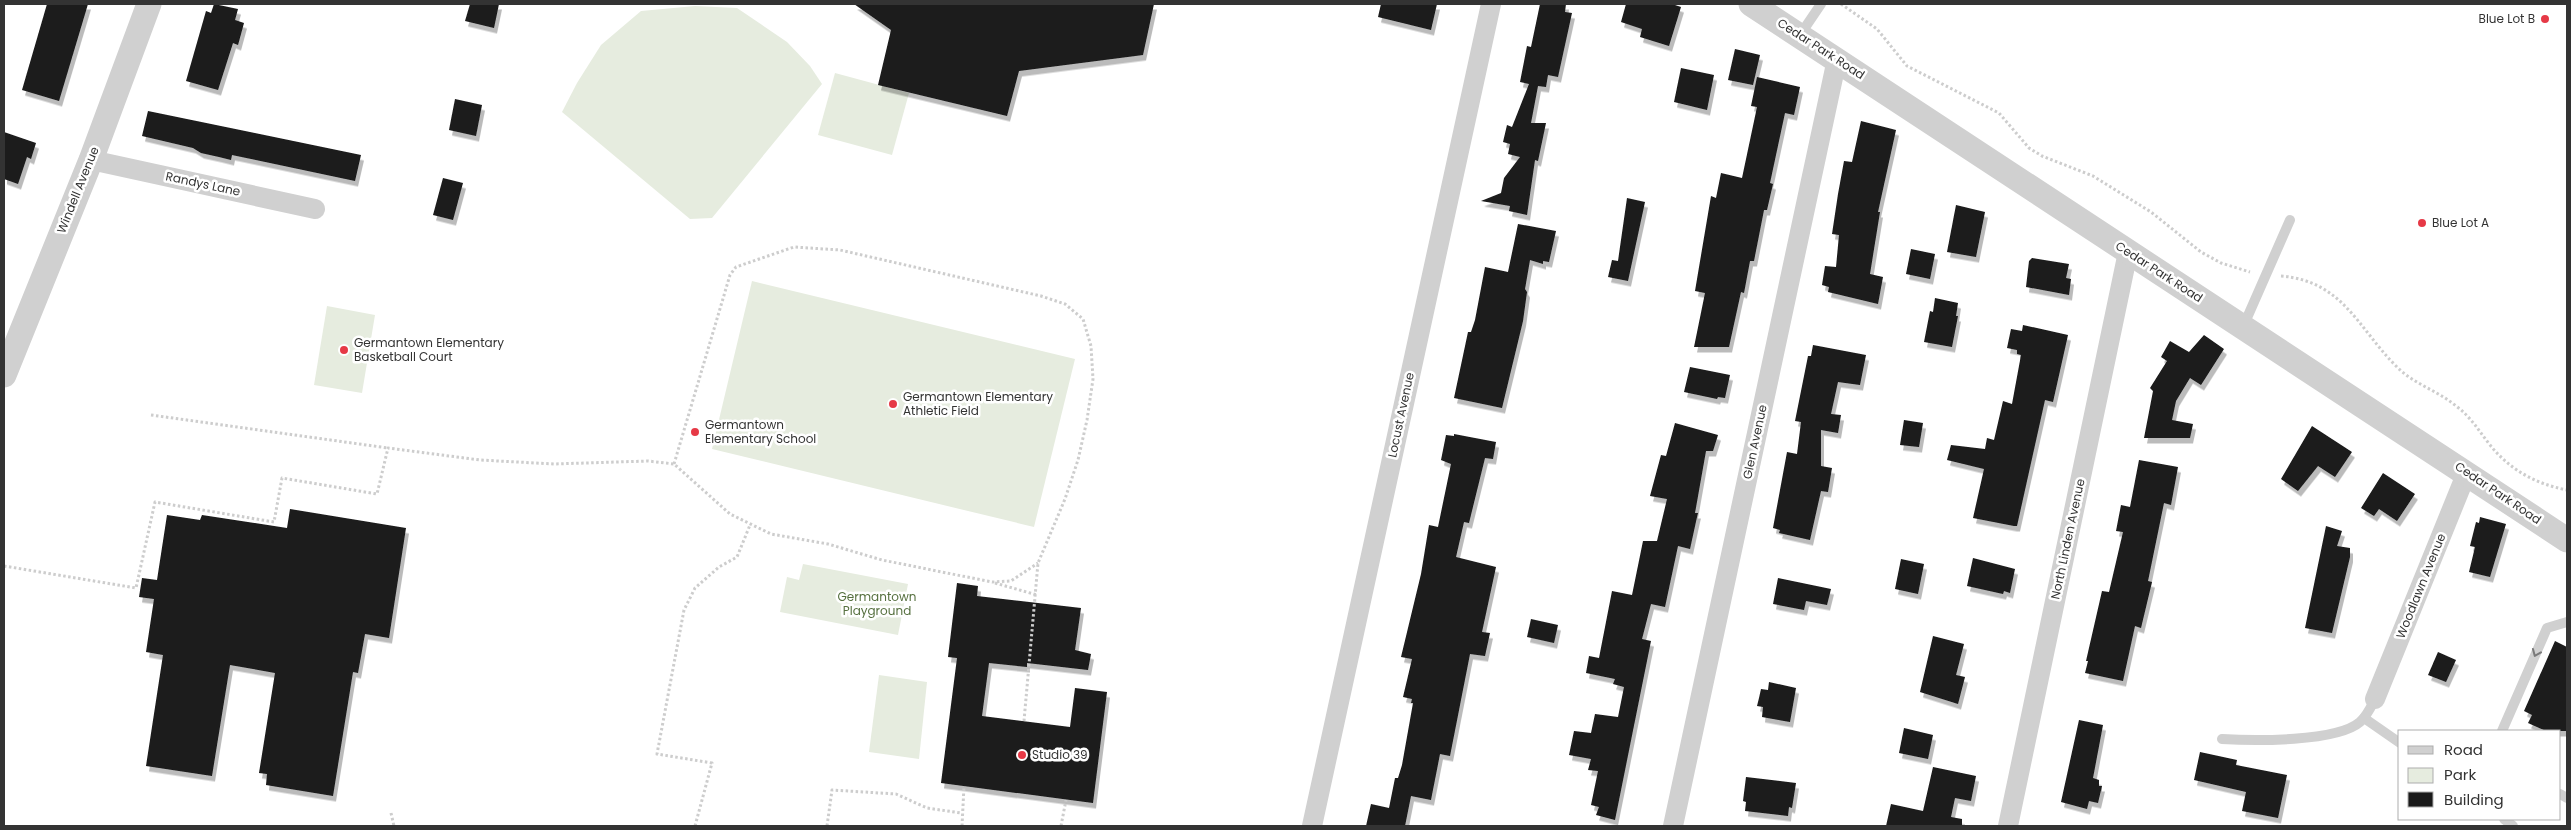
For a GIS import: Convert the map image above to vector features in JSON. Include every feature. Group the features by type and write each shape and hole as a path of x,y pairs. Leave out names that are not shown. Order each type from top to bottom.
{"street":[{"name":"Windell Avenue","path":"4,375 91,160 149,4"},
{"name":"Locust Avenue","path":"1312,826 1491,4"},
{"name":"Cedar Park Road","path":"1751,4 2567,540"},
{"name":"Glen Avenue","path":"1673,826 1837,59"},
{"name":"Randys Lane","path":"91,160 316,209"},
{"name":"North Linden Avenue","path":"2008,826 2128,252"},
{"name":"Woodlawn Avenue","path":"2375,700 2466,472"}],"lane":[{"path":"1800,35 1821,4"},
{"path":"2243,327 2268,275 2290,220"},
{"path":"2502,730 2547,628 2567,622"},
{"path":"2222,740 2256,741 2307,737 2349,728 2364,718 2375,700"},
{"path":"2364,718 2398,742"}],"path":[{"path":"1842,4 1877,29 1907,66 1999,113 2029,148 2042,156 2093,176 2151,212 2201,252 2221,263 2246,272 2300,278 2334,294 2358,319 2397,368 2407,377 2440,395 2466,414 2476,424 2492,447 2510,465 2537,482 2567,490"},
{"path":"674,464 730,275 736,267 794,247 840,250 1041,296 1065,304 1083,320 1092,346 1092,379 1088,420 1078,460 1065,499 1038,563 1037,595 1024,721"},
{"path":"151,415 388,448 508,462 554,464 648,461 674,464 730,514 770,534 828,544 882,560 992,582 1037,595"},
{"path":"4,566 136,588 155,502 274,522 282,478 377,494 388,448"},
{"path":"695,826 712,763 657,754 684,610 695,588 719,567 738,557 750,525"},
{"path":"992,582 1011,580 1038,563"},
{"path":"962,826 961,813 964,786"},
{"path":"828,826 832,790 896,794 927,808 961,813"},
{"path":"1061,826 1066,800"},
{"path":"391,813 394,826"}],"green space":[{"path":"695,6 737,8 787,42 810,66 822,84 712,218 690,219 562,112 577,83 601,45 641,11"},
{"path":"835,73 909,93 892,155 818,135"},
{"name":"Germantown Elementary Athletic Field","path":"752,281 1075,359 1034,527 712,449"},
{"name":"Germantown Elementary Basketball Court","path":"327,306 375,315 362,393 314,385"},
{"name":"Germantown Playground","path":"803,564 908,584 898,635 780,612 787,577 799,580"},
{"path":"879,675 927,682 919,759 869,752"}],"building":[{"path":"47,4 88,4 59,101 22,90"},
{"path":"214,4 238,9 235,20 244,23 238,45 233,43 218,90 186,81 206,11 211,13"},
{"path":"470,4 499,4 494,28 465,21"},
{"path":"854,4 1154,4 1143,55 1019,71 1007,116 878,85 891,30"},
{"path":"1381,4 1437,4 1431,30 1378,17"},
{"path":"1540,4 1566,4 1565,12 1572,13 1558,77 1548,75 1546,87 1538,86 1531,123 1546,123 1538,161 1535,160 1527,215 1509,211 1510,206 1481,201 1501,193 1504,178 1520,157 1508,154 1510,144 1503,142 1507,125 1512,127 1529,84 1520,82 1527,46 1531,47"},
{"path":"1626,4 1672,4 1681,7 1669,46 1640,37 1642,29 1621,22"},
{"path":"1735,49 1760,55 1753,85 1728,80"},
{"path":"1681,68 1714,75 1707,110 1674,102"},
{"path":"1757,77 1800,87 1794,115 1785,113 1770,183 1773,184 1767,210 1764,210 1754,261 1750,261 1744,293 1741,292 1729,347 1694,347 1705,293 1695,291 1711,196 1716,198 1721,173 1742,178 1757,107 1751,106"},
{"path":"455,99 482,105 476,136 449,130"},
{"path":"148,111 361,155 355,181 232,155 231,160 201,153 193,148 142,136"},
{"path":"1861,121 1896,130 1878,212 1880,212 1870,274 1883,277 1878,304 1828,292 1829,287 1822,285 1825,266 1836,267 1839,235 1832,234 1838,194 1844,161 1852,162"},
{"path":"4,132 36,143 31,159 27,157 18,184 4,179"},
{"path":"443,178 463,183 453,220 433,215"},
{"path":"1627,198 1645,202 1628,281 1608,277 1612,260 1618,261"},
{"path":"1956,205 1985,212 1976,257 1947,252"},
{"path":"1518,224 1556,231 1549,262 1543,261 1543,264 1530,260 1525,289 1527,292 1523,321 1502,408 1454,398 1468,332 1471,332 1475,320 1485,267 1508,272"},
{"path":"1911,249 1935,254 1930,279 1906,274"},
{"path":"2032,258 2069,264 2066,278 2071,279 2069,295 2026,287 2029,261"},
{"path":"1935,298 1958,303 1956,316 1958,316 1952,347 1924,342 1930,311 1933,312"},
{"path":"2023,325 2068,335 2053,402 2045,400 2017,526 2014,526 1973,518 1984,469 1947,460 1951,445 1985,449 1987,438 1994,440 2003,401 2012,404 2021,355 2017,354 2017,350 2007,348 2011,329 2022,331"},
{"path":"2204,335 2224,349 2201,385 2190,378 2176,401 2172,420 2193,424 2190,438 2144,438 2153,391 2150,388 2167,361 2161,357 2170,341 2189,352"},
{"path":"1813,345 1866,355 1860,385 1838,382 1831,414 1841,415 1838,433 1821,430 1821,466 1832,468 1828,492 1821,491 1810,540 1779,533 1780,530 1773,528 1787,452 1797,454 1801,422 1795,421 1808,356 1811,356"},
{"path":"1690,367 1730,375 1725,398 1718,397 1717,399 1684,392"},
{"path":"1904,420 1923,423 1919,447 1900,445"},
{"path":"1675,423 1718,435 1713,451 1706,451 1695,513 1698,513 1690,549 1678,546 1665,607 1651,604 1642,639 1651,641 1615,820 1596,815 1599,807 1591,805 1598,771 1588,770 1591,759 1569,755 1574,731 1591,733 1595,714 1618,717 1624,687 1613,684 1615,679 1586,673 1589,656 1599,658 1612,591 1632,595 1643,541 1657,541 1667,499 1650,496 1661,455 1666,456"},
{"path":"2312,426 2352,452 2335,477 2318,466 2298,491 2281,479"},
{"path":"1454,434 1496,442 1493,459 1485,458 1469,523 1464,522 1456,557 1496,567 1482,632 1490,633 1485,656 1470,654 1450,756 1440,754 1431,800 1411,796 1405,826 1366,826 1371,804 1389,808 1395,778 1398,778 1402,765 1413,703 1411,703 1412,699 1403,697 1412,659 1401,657 1421,574 1429,525 1438,527 1451,464 1441,460 1446,435 1454,436"},
{"path":"2139,460 2178,467 2171,505 2164,503 2148,581 2152,582 2141,628 2135,626 2123,681 2085,673 2102,591 2109,592 2123,532 2116,531 2121,505 2130,507"},
{"path":"2383,473 2415,494 2397,521 2379,509 2374,516 2361,508"},
{"path":"290,509 406,528 389,638 365,634 358,673 353,672 333,796 266,785 267,774 259,773 275,673 230,665 212,776 146,766 163,655 146,652 154,599 139,597 142,578 157,580 167,515 200,520 202,515 287,528"},
{"path":"2480,517 2506,524 2490,577 2469,572 2475,547 2470,546 2476,522 2479,523"},
{"path":"2326,526 2342,531 2337,546 2350,548 2350,557 2332,633 2305,628"},
{"path":"1973,558 2015,569 2010,593 2004,591 2003,594 1967,586"},
{"path":"1901,559 1924,564 1918,594 1895,589"},
{"path":"1778,578 1831,589 1827,605 1806,601 1804,610 1773,604"},
{"name":"Studio 39","path":"957,583 978,586 977,596 1081,608 1075,650 1091,654 1088,670 1027,663 1027,667 989,663 982,716 1070,727 1075,688 1107,692 1093,803 941,783 957,658 948,657"},
{"path":"1531,619 1558,625 1554,643 1527,637"},
{"path":"1933,636 1964,644 1956,675 1965,677 1958,704 1920,692"},
{"path":"2555,641 2567,647 2567,731 2544,730 2528,723 2532,715 2524,711"},
{"path":"2438,652 2456,660 2446,682 2428,675"},
{"path":"1769,682 1796,688 1790,722 1762,717 1763,707 1757,706 1761,689 1768,690"},
{"path":"2079,720 2103,725 2093,778 2099,780 2099,786 2102,786 2098,803 2089,801 2087,809 2061,802"},
{"path":"1904,728 1933,735 1928,759 1899,753"},
{"path":"2200,752 2237,760 2236,765 2287,775 2278,818 2242,811 2246,792 2194,780"},
{"path":"1933,767 1976,776 1971,801 1955,798 1951,817 1962,819 1962,826 1886,826 1891,804 1923,811"},
{"path":"1746,777 1796,783 1792,808 1789,807 1788,816 1745,811 1746,802 1743,801"}],"place":[{"name":"Blue Lot B","path":"2545,19"},
{"name":"Blue Lot A","path":"2422,223"},
{"name":"Germantown Elementary Basketball Court","path":"344,350"},
{"name":"Germantown Elementary Athletic Field","path":"893,404"},
{"name":"Germantown Elementary School","path":"695,432"},
{"name":"Studio 39","path":"1022,755"}]}
